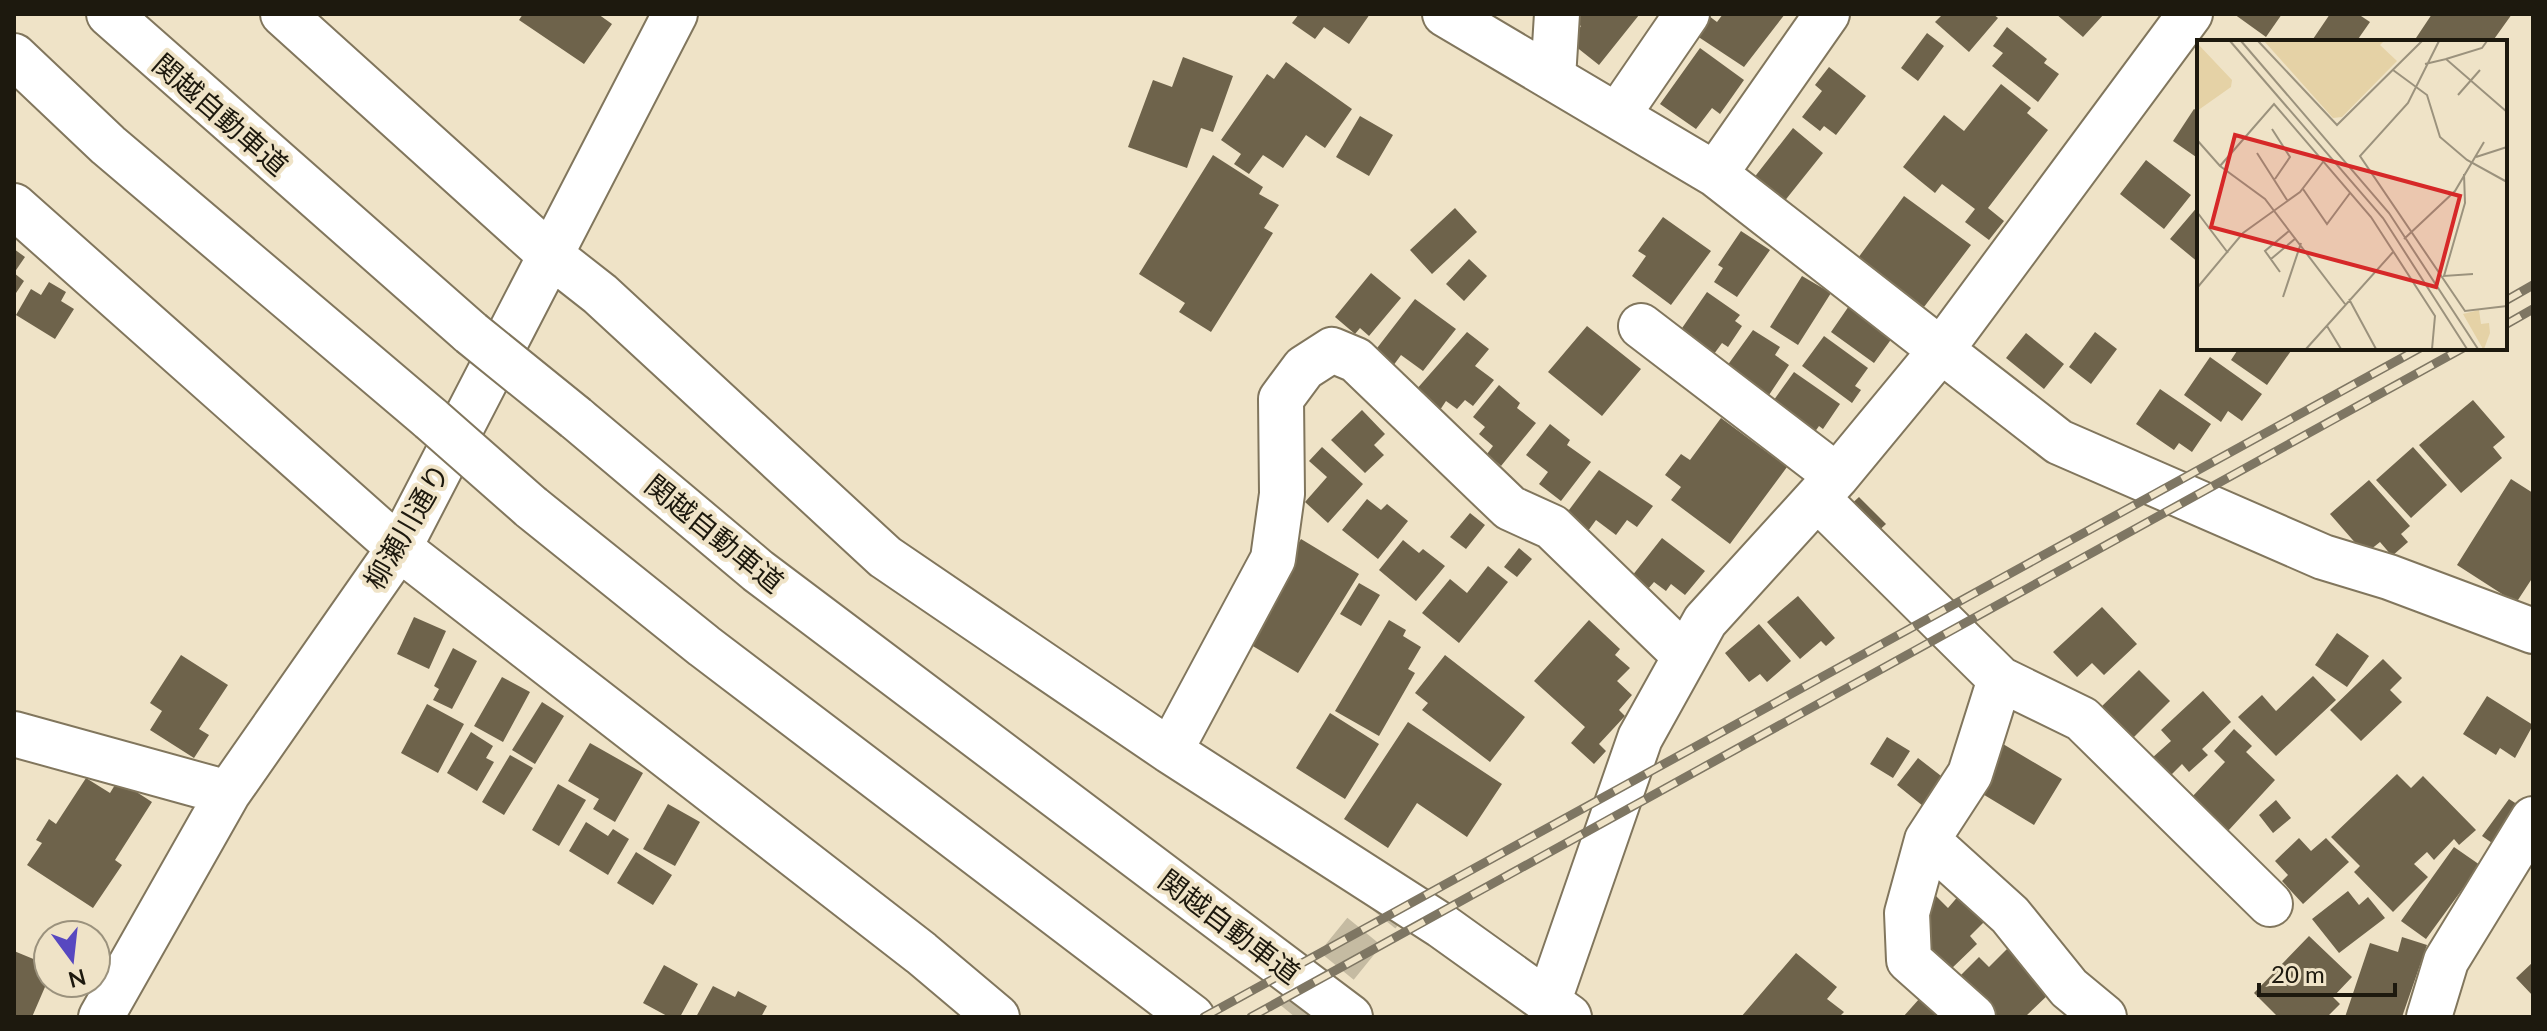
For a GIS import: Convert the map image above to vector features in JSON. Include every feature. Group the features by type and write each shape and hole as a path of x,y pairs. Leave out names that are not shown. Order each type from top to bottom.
{"main road":[{"name":"関越自動車道","path":"109,14 471,333 758,571 1350,1017"},
{"path":"283,14 549,254 600,294 885,557 1170,751 1407,902 1559,1010 1640,738 1705,621 1827,487 1942,349 2190,14"},
{"name":"柳瀬川通り","path":"101,1017 228,793 399,548 675,14"},
{"path":"1445,14 1715,174 2059,442 2323,557 2389,577 2533,631"},
{"path":"1553,78 1557,14"},
{"path":"1617,116 1687,14"},
{"path":"1715,174 1827,14"},
{"path":"14,56 108,145 531,507 704,646 1192,1017"},
{"path":"14,206 399,548 921,953 997,1017"},
{"path":"1641,326 1827,487 2000,679 2082,719 2270,904"},
{"path":"1170,751 1273,559 1282,494 1281,399 1304,368 1332,350 1356,360 1510,508 1552,527 1685,656"},
{"path":"1973,1017 1909,960 1907,913 1927,840 1970,774 2000,679"},
{"path":"14,734 228,793"},
{"path":"2429,1017 2446,961 2533,819"},
{"path":"1927,840 2010,915 2069,988 2104,1017"}],"building":[{"path":"523,14 598,14 612,24 584,64 519,20"},
{"path":"1299,14 1370,14 1349,44 1324,27 1315,39 1292,23"},
{"path":"1572,14 1639,15 1599,65 1570,42 1581,26 1569,17"},
{"path":"1723,14 1785,14 1744,67 1694,34 1709,16 1717,22"},
{"path":"1943,14 1993,14 1998,18 1969,52 1935,22"},
{"path":"2056,14 2104,14 2083,37"},
{"path":"2234,14 2282,14 2266,37"},
{"path":"2330,14 2358,14 2370,22 2357,40 2312,40"},
{"path":"2432,14 2512,14 2493,40 2416,38"},
{"path":"2007,27 2047,59 2044,63 2059,74 2038,102 1992,66 2003,53 1993,46"},
{"path":"1927,33 1944,46 1918,81 1901,68"},
{"path":"1700,48 1744,80 1720,114 1712,108 1696,129 1660,104"},
{"path":"1183,57 1233,76 1213,132 1201,128 1187,168 1128,147 1153,80 1172,87"},
{"path":"1286,62 1352,109 1325,148 1306,135 1283,168 1263,155 1249,174 1234,164 1241,154 1221,140 1267,74 1274,79"},
{"path":"1829,67 1866,96 1836,135 1824,126 1820,131 1802,117 1822,91 1815,85"},
{"path":"2001,84 2031,108 2027,113 2048,130 1988,208 2004,221 1989,240 1965,222 1975,209 1942,184 1935,193 1903,167 1944,115 1964,131"},
{"path":"2194,109 2197,111 2197,158 2173,141"},
{"path":"1360,116 1393,135 1369,176 1336,157"},
{"path":"1793,128 1823,153 1783,203 1753,179"},
{"path":"1213,155 1263,187 1259,194 1279,205 1264,228 1273,233 1211,332 1179,312 1185,303 1139,274"},
{"path":"2146,160 2191,195 2164,229 2120,194"},
{"path":"1904,196 1971,245 1924,307 1858,258"},
{"path":"2197,207 2197,261 2170,239"},
{"path":"1455,208 1477,232 1432,274 1410,250"},
{"path":"1663,217 1711,251 1671,305 1632,276 1646,256 1638,251"},
{"path":"1741,231 1770,250 1737,297 1714,282 1723,268 1718,265"},
{"path":"14,249 25,257 14,273"},
{"path":"1469,259 1487,276 1464,301 1446,284"},
{"path":"14,273 24,281 14,296"},
{"path":"1371,273 1401,298 1369,336 1360,328 1355,334 1335,317"},
{"path":"1802,276 1831,293 1798,345 1770,327"},
{"path":"49,282 66,292 61,301 74,309 55,339 16,315 31,289 41,295"},
{"path":"1707,292 1740,315 1735,321 1742,326 1728,347 1722,343 1714,354 1680,331"},
{"path":"1415,299 1456,329 1423,371 1401,355 1393,366 1374,352"},
{"path":"1851,303 1895,334 1874,363 1831,332"},
{"path":"1587,326 1641,369 1602,416 1548,372"},
{"path":"1753,330 1780,347 1775,355 1789,365 1769,395 1727,366"},
{"path":"1467,332 1489,349 1475,366 1494,380 1473,406 1465,400 1457,409 1446,401 1440,410 1415,391"},
{"path":"2095,332 2117,349 2091,384 2069,367"},
{"path":"2026,333 2064,364 2044,389 2006,358"},
{"path":"1824,336 1868,368 1855,386 1861,390 1852,403 1802,366"},
{"path":"2238,350 2292,350 2267,385 2231,360"},
{"path":"2210,357 2262,394 2242,421 2228,411 2221,422 2184,395"},
{"path":"1794,372 1840,404 1823,429 1819,426 1814,433 1771,404"},
{"path":"1499,385 1520,403 1517,408 1536,423 1501,466 1487,454 1493,446 1479,434 1485,427 1473,417"},
{"path":"2160,389 2211,424 2192,452 2179,443 2174,450 2136,424"},
{"path":"2473,400 2505,437 2493,447 2502,458 2461,493 2419,445"},
{"path":"1362,410 1385,434 1374,445 1384,455 1365,473 1331,440"},
{"path":"1721,418 1787,467 1730,544 1671,500 1681,487 1665,475 1681,454 1690,460"},
{"path":"1550,424 1570,440 1567,445 1591,462 1561,501 1539,484 1548,472 1526,455"},
{"path":"1322,447 1363,484 1328,523 1305,502 1327,477 1309,461"},
{"path":"2413,447 2447,485 2411,518 2376,480"},
{"path":"1599,470 1653,506 1637,527 1627,520 1616,535 1596,520 1588,531 1566,514"},
{"path":"2511,479 2533,493 2533,577 2516,603 2457,565"},
{"path":"2369,480 2410,526 2401,534 2408,542 2392,556 2380,542 2365,554 2330,514"},
{"path":"1859,497 1886,524 1874,535 1847,508"},
{"path":"1367,499 1381,510 1387,504 1408,521 1378,559 1342,530"},
{"path":"1470,513 1485,525 1466,549 1450,537"},
{"path":"1662,538 1705,571 1685,595 1671,584 1666,591 1654,582 1648,589 1632,576"},
{"path":"1301,539 1359,574 1298,673 1241,639"},
{"path":"1403,540 1419,553 1423,549 1445,566 1416,601 1379,570"},
{"path":"1519,548 1532,559 1517,577 1504,567"},
{"path":"1488,566 1508,582 1459,643 1422,613 1450,579 1467,593"},
{"path":"1359,583 1380,595 1361,626 1340,614"},
{"path":"1798,596 1835,638 1826,646 1821,641 1800,659 1767,622"},
{"path":"2102,607 2137,644 2104,675 2092,663 2077,677 2053,652"},
{"path":"414,617 446,631 429,669 397,654"},
{"path":"1389,620 1406,630 1403,636 1421,647 1408,669 1415,673 1379,736 1335,711"},
{"path":"1589,620 1620,649 1615,655 1630,668 1617,681 1632,695 1619,710 1625,716 1599,744 1606,751 1594,764 1571,743 1585,727 1534,681"},
{"path":"1759,624 1791,661 1767,682 1760,674 1749,682 1725,653"},
{"path":"2337,633 2369,656 2347,687 2315,665"},
{"path":"453,648 477,661 452,709 433,700 439,689 434,686"},
{"path":"181,655 228,685 199,729 209,735 194,758 150,730 162,711 150,703"},
{"path":"1445,655 1525,717 1490,762 1422,710 1428,703 1415,693"},
{"path":"2383,659 2402,678 2390,690 2402,702 2361,741 2330,710"},
{"path":"2139,670 2170,701 2129,742 2098,710"},
{"path":"2313,676 2336,700 2276,756 2238,717 2262,695 2276,711"},
{"path":"502,677 530,692 503,742 474,726"},
{"path":"2203,691 2231,722 2202,749 2208,755 2189,772 2182,764 2169,777 2152,758 2171,741 2161,730"},
{"path":"2487,696 2533,725 2515,758 2500,748 2496,755 2463,734"},
{"path":"542,702 564,716 535,764 512,750"},
{"path":"427,704 464,724 438,773 401,753"},
{"path":"1330,713 1379,744 1345,799 1296,768"},
{"path":"1408,722 1502,784 1467,837 1417,803 1388,848 1344,819"},
{"path":"2234,729 2252,746 2246,752 2275,780 2228,831 2191,798 2225,762 2214,751"},
{"path":"471,732 493,746 486,758 494,762 477,791 447,773"},
{"path":"1887,737 1910,751 1893,778 1870,764"},
{"path":"590,743 643,773 615,822 593,809 599,799 568,781"},
{"path":"2003,744 2062,779 2034,825 1976,790"},
{"path":"510,755 533,768 504,815 482,802"},
{"path":"1918,758 1945,779 1923,806 1897,785"},
{"path":"2397,774 2411,788 2423,776 2476,830 2459,845 2454,839 2434,860 2427,852 2414,864 2428,877 2393,912 2354,872 2360,866 2331,837"},
{"path":"86,778 110,793 118,780 152,802 115,860 122,865 93,908 27,865 42,843 36,840 49,819 56,824"},
{"path":"558,784 586,800 559,846 532,830"},
{"path":"2509,799 2523,808 2495,845 2482,836"},
{"path":"2276,800 2291,818 2273,833 2259,815"},
{"path":"668,804 700,822 675,866 643,849"},
{"path":"586,822 608,836 613,829 629,839 608,875 569,851"},
{"path":"2299,838 2311,851 2326,838 2349,862 2303,904 2282,881 2288,875 2275,861"},
{"path":"2454,847 2480,865 2426,939 2401,921"},
{"path":"636,852 672,875 653,905 617,883"},
{"path":"2348,891 2359,905 2368,897 2385,918 2339,953 2312,919"},
{"path":"1960,894 1986,920 1970,936 1977,944 1950,970 1919,939 1930,928 1917,915 1936,896 1948,908"},
{"path":"2309,936 2352,977 2333,997 2340,1004 2327,1017 2278,1017 2254,993"},
{"path":"2402,937 2427,945 2402,1017 2345,1017 2370,943 2398,952"},
{"path":"2007,949 2051,992 2025,1017 1997,1017 1958,978 1979,957 1989,967"},
{"path":"14,951 32,958 32,999 40,999 32,1017 14,1017"},
{"path":"1796,953 1837,987 1827,999 1844,1012 1839,1017 1741,1017"},
{"path":"2533,962 2533,996 2516,978"},
{"path":"664,965 698,984 680,1017 669,1017 643,1003"},
{"path":"713,986 735,997 738,991 767,1006 761,1017 696,1017"},
{"path":"1920,998 1941,1017 1903,1017"}],"tunnel":[{"path":"1295,1017 1395,894"}],"railway":[{"path":"2507,300 2533,285"},
{"path":"2507,324 2533,309"},
{"path":"1204,1017 2416,350"},
{"path":"1251,1017 2459,350"}]}
